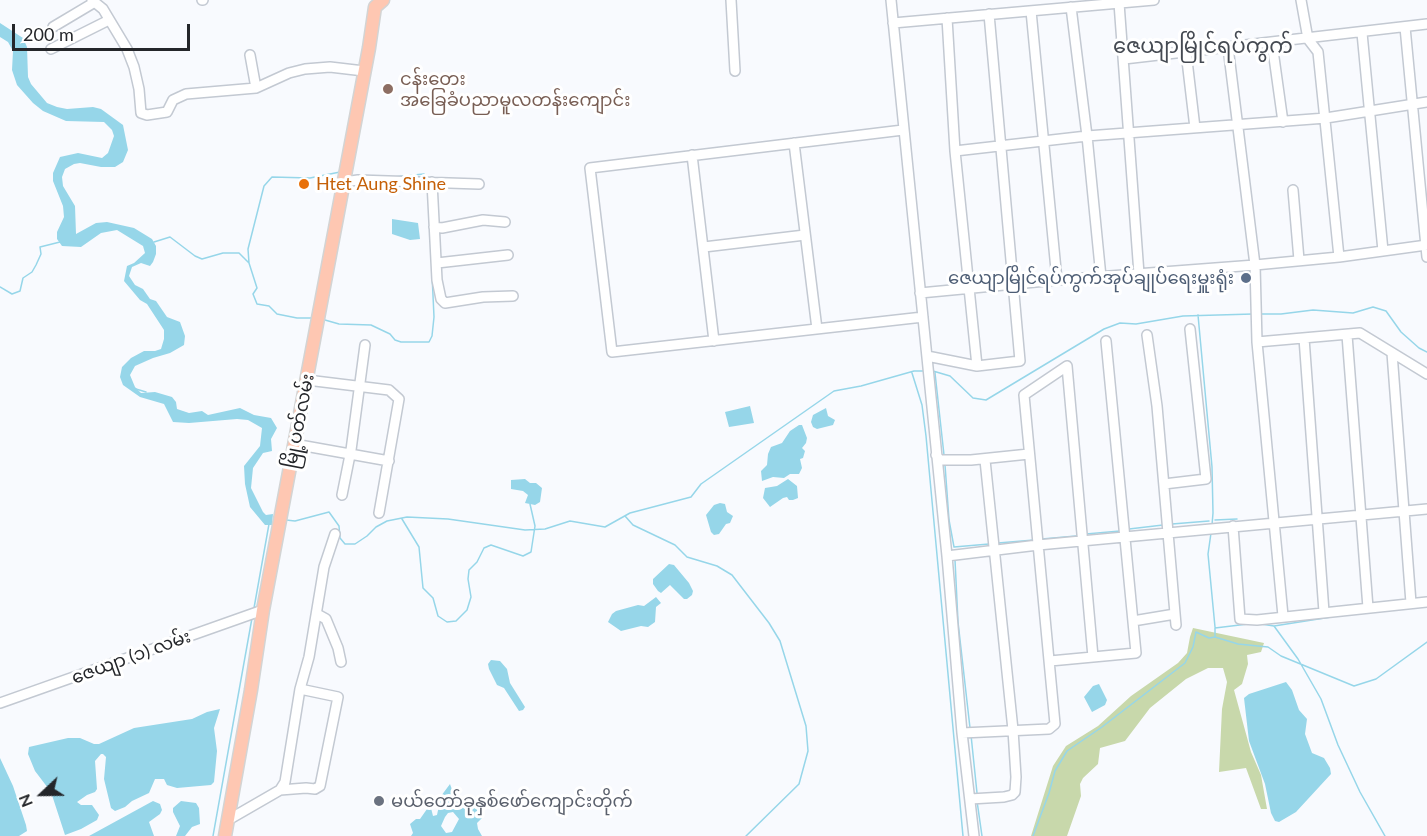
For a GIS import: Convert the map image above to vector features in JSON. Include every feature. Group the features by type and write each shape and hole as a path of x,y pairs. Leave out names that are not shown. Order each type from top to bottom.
{"main road":[{"name":"မြို့ပတ်လမ်း","path":"225,836 263,610 377,2"}],"street":[{"path":"731,0 735,71"},
{"path":"891,0 974,836"},
{"path":"893,23 1154,0"},
{"path":"1301,0 1308,39 1318,52 1339,257"},
{"path":"54,27 94,1 127,48 139,89 141,113 147,115 167,112 172,100 186,94 256,88 289,73 305,69 330,67 364,71"},
{"path":"1119,3 1139,274"},
{"path":"1071,7 1101,277"},
{"path":"1031,11 1057,280"},
{"path":"927,359 977,366 1020,361 989,14"},
{"path":"947,18 955,151 977,366"},
{"path":"51,50 109,20"},
{"path":"1124,58 1427,24"},
{"path":"1405,27 1427,257"},
{"path":"1362,33 1383,251"},
{"path":"1272,43 1283,122"},
{"path":"1228,47 1255,265 1257,342 1283,616"},
{"path":"1186,52 1195,128"},
{"path":"250,55 256,88"},
{"path":"955,151 1087,136 1326,118 1427,102"},
{"path":"903,130 590,168 612,352 923,317"},
{"path":"794,143 817,329"},
{"path":"692,155 714,341"},
{"path":"344,182 479,184"},
{"path":"432,182 438,292 441,299 446,303 513,296"},
{"path":"1293,190 1299,260"},
{"path":"434,227 442,228 483,220 505,222"},
{"path":"704,247 805,235"},
{"path":"920,293 1255,265 1339,257 1426,245"},
{"path":"436,263 508,255"},
{"path":"1164,484 1206,479 1191,329"},
{"path":"1257,342 1360,333 1427,374"},
{"path":"1147,334 1157,406 1176,625"},
{"path":"1347,334 1368,608"},
{"path":"1304,338 1324,612"},
{"path":"1050,661 1136,653 1106,341"},
{"path":"342,495 350,455 365,345"},
{"path":"1392,353 1412,603"},
{"path":"962,733 1049,729 1055,724 1024,395 1067,366 1093,657"},
{"path":"307,380 389,390 399,399 379,513"},
{"path":"294,444 388,461"},
{"path":"936,455 940,460 986,460 1029,454"},
{"path":"970,799 1004,797 1015,792 1013,730 986,460"},
{"path":"947,556 1038,545 1427,509"},
{"path":"1233,526 1239,619 1257,620 1427,602"},
{"path":"228,820 280,790 285,782 300,689 309,657 324,567 334,534"},
{"name":"ဇေယျာ (၁) လမ်း","path":"0,703 263,610"},
{"path":"317,614 326,619 341,662"},
{"path":"1133,621 1174,614"},
{"path":"280,790 315,789 320,786 338,697 300,689"}],"green space":[{"path":"1193,628 1264,643 1261,652 1247,655 1248,664 1242,684 1234,690 1251,752 1261,775 1267,809 1261,809 1246,768 1219,772 1222,709 1227,682 1223,668 1208,668 1186,679 1150,708 1125,741 1100,748 1098,764 1080,784 1081,796 1067,836 1031,836 1053,766 1066,746 1098,726 1131,696 1178,663 1187,653"}],"water":[{"path":"0,23 23,38 27,47 28,77 47,103 67,109 93,107 101,109 123,125 128,150 123,162 115,167 80,163 65,169 62,177 63,186 75,206 76,234 96,223 107,222 134,228 152,239 156,246 153,262 150,266 141,263 132,267 129,276 150,299 156,301 167,317 180,322 185,336 184,345 170,353 135,366 130,375 135,387 141,393 155,392 172,397 177,409 189,413 202,411 208,415 240,408 254,415 271,418 277,428 271,439 272,451 263,453 253,468 251,488 263,512 266,515 273,514 272,525 265,525 250,507 245,484 244,466 260,446 262,428 248,420 237,419 173,422 164,404 140,397 123,385 120,377 122,367 131,358 144,351 161,349 164,339 164,330 147,304 140,300 124,281 127,266 145,253 143,246 117,230 101,233 81,247 62,246 57,239 57,232 64,217 63,206 53,181 53,173 60,157 78,153 102,158 108,153 114,136 112,130 104,122 66,121 43,111 33,103 17,85 12,70 13,51 8,42 0,37"},
{"path":"392,219 418,223 420,239 410,240 392,234"},
{"path":"750,406 754,423 729,427 725,412"},
{"path":"826,408 828,416 835,420 833,425 817,429 813,427 811,422 813,415"},
{"path":"802,425 807,438 802,448 805,451 803,458 800,459 802,468 799,474 790,474 784,478 773,477 762,481 761,471 767,465 771,447 782,443 790,431"},
{"path":"525,479 542,488 540,502 535,505 525,503 528,495 523,491 511,489 511,480"},
{"path":"788,479 797,486 798,498 789,500 787,497 783,498 770,507 763,498 765,488 777,486"},
{"path":"725,504 727,512 733,516 730,523 726,524 719,534 714,535 706,515 714,505"},
{"path":"669,564 674,565 689,583 693,591 687,599 684,599 670,585 661,593 653,584 653,579"},
{"path":"656,597 661,603 656,607 655,622 648,627 641,626 621,631 608,622 616,611 638,605 644,606"},
{"path":"491,660 500,661 507,669 510,683 525,707 523,710 519,711 504,688 497,685 489,669 488,664"},
{"path":"1286,682 1292,690 1299,710 1307,719 1305,734 1312,753 1324,758 1331,774 1296,812 1279,822 1275,821 1271,813 1265,784 1249,741 1244,698 1249,694"},
{"path":"1099,684 1107,700 1105,705 1092,712 1084,697 1093,686"},
{"path":"220,709 214,728 217,751 214,782 211,785 177,788 167,785 164,779 155,779 149,793 115,811 111,808 104,779 106,757 101,754 95,761 97,789 77,802 81,805 92,805 99,815 97,820 65,835 51,792 35,771 28,754 29,747 68,738 80,738 99,744 134,728 192,719"},
{"path":"0,758 13,786 26,825 27,831 19,836 0,836"},
{"path":"450,784 456,801 476,808 483,817 477,823 482,836 411,836 413,833 410,824 420,819 427,809 431,808 433,816 437,815 441,796","holes":["453,812 459,819 452,832 446,833 441,826 448,813"]},
{"path":"153,801 160,804 162,810 149,822 154,836 89,836"},
{"path":"181,801 196,803 199,808 200,824 192,827 185,836 176,836 180,826 173,808"}],"waterway":[{"path":"154,242 170,237 202,259 223,253 239,253 249,263 248,249 264,186 272,177 310,178 340,172"},
{"path":"393,177 424,174 425,179"},
{"path":"426,187 429,197"},
{"path":"0,287 12,294 20,291 23,278 32,272 41,254 40,247 60,242"},
{"path":"249,263 257,288 253,294 257,304 269,306 277,314 312,318"},
{"path":"325,320 339,324 371,325 401,342 429,342 434,317 432,274"},
{"path":"1261,314 1313,310 1353,313 1373,307 1386,311 1401,332 1427,352"},
{"path":"933,371 950,376 973,398 986,400 1104,329 1120,323 1136,324 1183,316 1253,314"},
{"path":"1198,315 1212,467 1212,525"},
{"path":"286,520 295,521 329,512 339,526 340,538 345,544 355,544 387,521 407,517 448,519 525,530 545,529 570,521 605,527 630,513 691,497 701,484 834,391 914,371 925,371"},
{"path":"912,373 922,405 926,436 963,836"},
{"path":"935,373 944,455"},
{"path":"136,389 146,392"},
{"path":"945,465 949,520 954,547 989,544"},
{"path":"402,519 419,547 423,588 433,598 438,616 447,622 456,621 467,610 471,597 469,570 477,562 484,548 491,545 523,556 531,552 535,526 530,504"},
{"path":"625,516 633,525 675,545 687,557 717,566 732,575 780,641 806,726 808,751 799,784 746,836"},
{"path":"1215,520 1237,519"},
{"path":"1172,524 1209,521"},
{"path":"254,608 269,524"},
{"path":"1129,529 1163,525"},
{"path":"1086,534 1120,531"},
{"path":"1211,533 1208,554 1215,627"},
{"path":"1042,539 1076,536"},
{"path":"998,543 1034,540"},
{"path":"955,560 958,622 970,728"},
{"path":"1261,624 1274,626 1331,617"},
{"path":"213,836 252,618"},
{"path":"1033,836 1055,771 1067,751 1185,663 1193,647 1196,632 1209,638 1215,637 1215,628 1248,624"},
{"path":"1274,626 1298,659 1321,699 1338,745 1360,792 1385,836"},
{"path":"1215,637 1238,644 1268,647 1281,656 1354,686 1376,679 1427,642"},
{"path":"971,735 977,793"},
{"path":"977,801 982,836"}],"place":[{"name":"ငန်းတေး အခြေခံပညာမူလတန်းကျောင်း","path":"388,89"},
{"name":"Htet Aung Shine","path":"304,184"},
{"name":"ဇေယျာမြိုင်ရပ်ကွက်အုပ်ချုပ်ရေးမှူးရုံး","path":"1246,278"},
{"name":"မယ်တော်ခုနှစ်ဖော်ကျောင်းတိုက်","path":"379,801"}],"district":[{"name":"ဇေယျာမြိုင်ရပ်ကွက်","path":"1203,46"}]}
